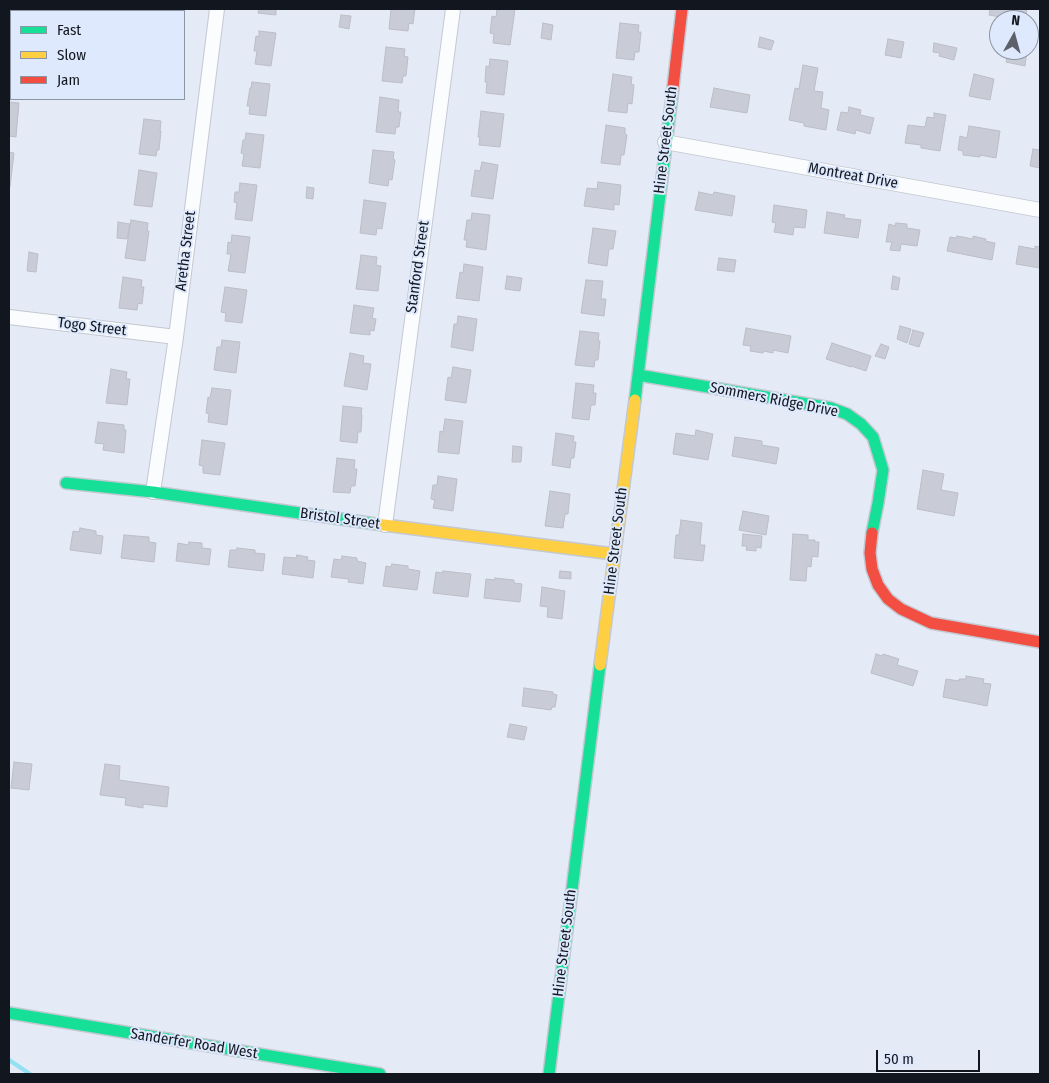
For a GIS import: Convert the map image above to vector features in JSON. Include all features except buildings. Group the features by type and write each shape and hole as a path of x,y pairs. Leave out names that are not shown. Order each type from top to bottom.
{"street":[{"name":"Aretha Street","path":"153,492 176,338 217,9"},
{"name":"Stanford Street","path":"386,525 452,9"},
{"name":"Hine Street South","path":"549,1074 638,375 682,9"},
{"name":"Montreat Drive","path":"665,142 1040,210"},
{"name":"Togo Street","path":"9,317 176,338"},
{"name":"Sommers Ridge Drive","path":"638,375 831,408 848,414 862,424 873,437 883,470 870,536 870,553 872,569 878,585 888,598 901,609 931,622 1040,642"},
{"name":"Bristol Street","path":"66,483 153,492 386,525 614,554"},
{"name":"Sanderfer Road West","path":"9,1013 380,1074"}],"waterway":[{"path":"9,1060 30,1074"}],"traffic: fast":[{"path":"635,400 672,96"},
{"path":"638,375 831,408 847,414 861,424 873,437 883,470 872,533"},
{"path":"66,483 153,492 376,524"},
{"path":"549,1074 600,665"},
{"path":"9,1013 380,1074"}],"traffic: slow":[{"path":"600,665 635,400"},
{"path":"376,524 614,554"}],"traffic: jam":[{"path":"672,96 682,9"},
{"path":"872,533 870,553 872,569 878,585 888,599 901,609 931,623 1040,642"}]}
